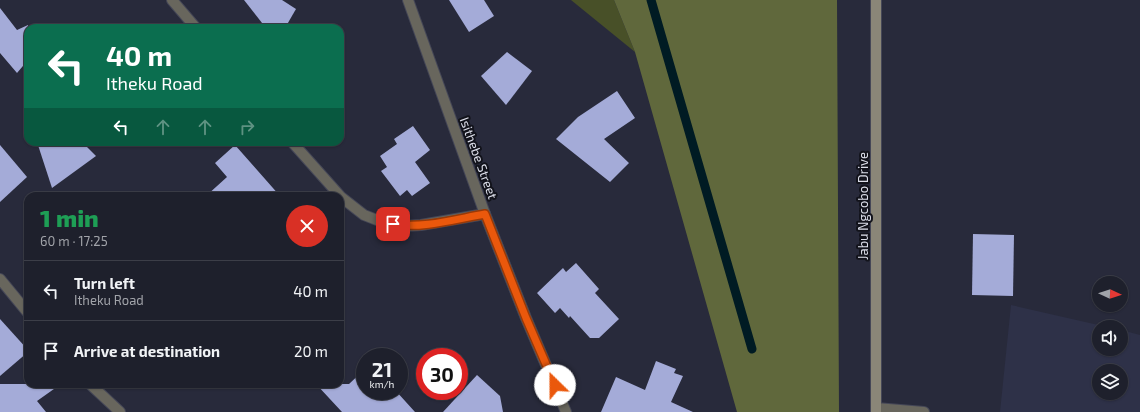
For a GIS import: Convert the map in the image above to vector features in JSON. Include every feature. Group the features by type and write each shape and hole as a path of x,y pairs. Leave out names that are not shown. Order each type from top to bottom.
{"main road":[{"name":"Jabu Ngcobo Drive","path":"876,0 876,410"}],"street":[{"path":"172,0 193,24"},
{"name":"Isithebe Street","path":"408,0 485,214 526,318 566,412"},
{"path":"296,146 337,192"},
{"path":"344,199 364,215 382,222 404,226 421,225 485,214"},
{"path":"0,279 24,308"},
{"path":"94,388 120,412"},
{"path":"876,410 924,412"}],"shaded area":[{"path":"1011,305 1092,324 1092,356 1128,356 1128,332 1140,335 1140,412 1000,412"}],"green space":[{"path":"571,0 614,0 635,52"},
{"path":"614,0 837,0 839,412 737,412 635,52"}],"building":[{"path":"244,0 282,0 296,9 287,24 263,24"},
{"path":"449,0 484,0 494,16 469,32"},
{"path":"0,8 17,30 24,27 24,65 17,73 0,53"},
{"path":"507,52 532,71 506,105 481,76"},
{"path":"617,91 635,118 604,139 629,163 610,182 556,139 578,117"},
{"path":"413,126 430,150 415,162 430,183 412,196 407,190 400,196 381,171 387,167 380,156 397,144 394,139"},
{"path":"0,145 27,177 0,202"},
{"path":"38,146 86,146 96,156 52,188"},
{"path":"234,146 236,146 276,192 210,192 227,177 215,163"},
{"path":"973,234 1014,235 1013,296 972,295"},
{"path":"576,263 599,289 595,293 619,319 599,338 590,338 570,316 569,318 560,308 555,313 537,293 563,268 566,272"},
{"path":"0,319 24,346 24,355 0,376"},
{"path":"656,361 676,369 674,373 683,376 671,402 693,412 601,412 616,377 645,390"},
{"path":"477,375 500,396 503,412 443,412 454,400 468,400 468,385"},
{"path":"356,377 356,400 404,400 415,412 342,412 320,388 344,388 344,384 349,384"},
{"path":"0,384 24,384 24,388 55,388 37,401 46,412 0,412"}],"waterway":[{"path":"651,0 752,349"}],"route":[{"path":"393,224 404,226 421,225 485,214 526,318 555,385"}]}
